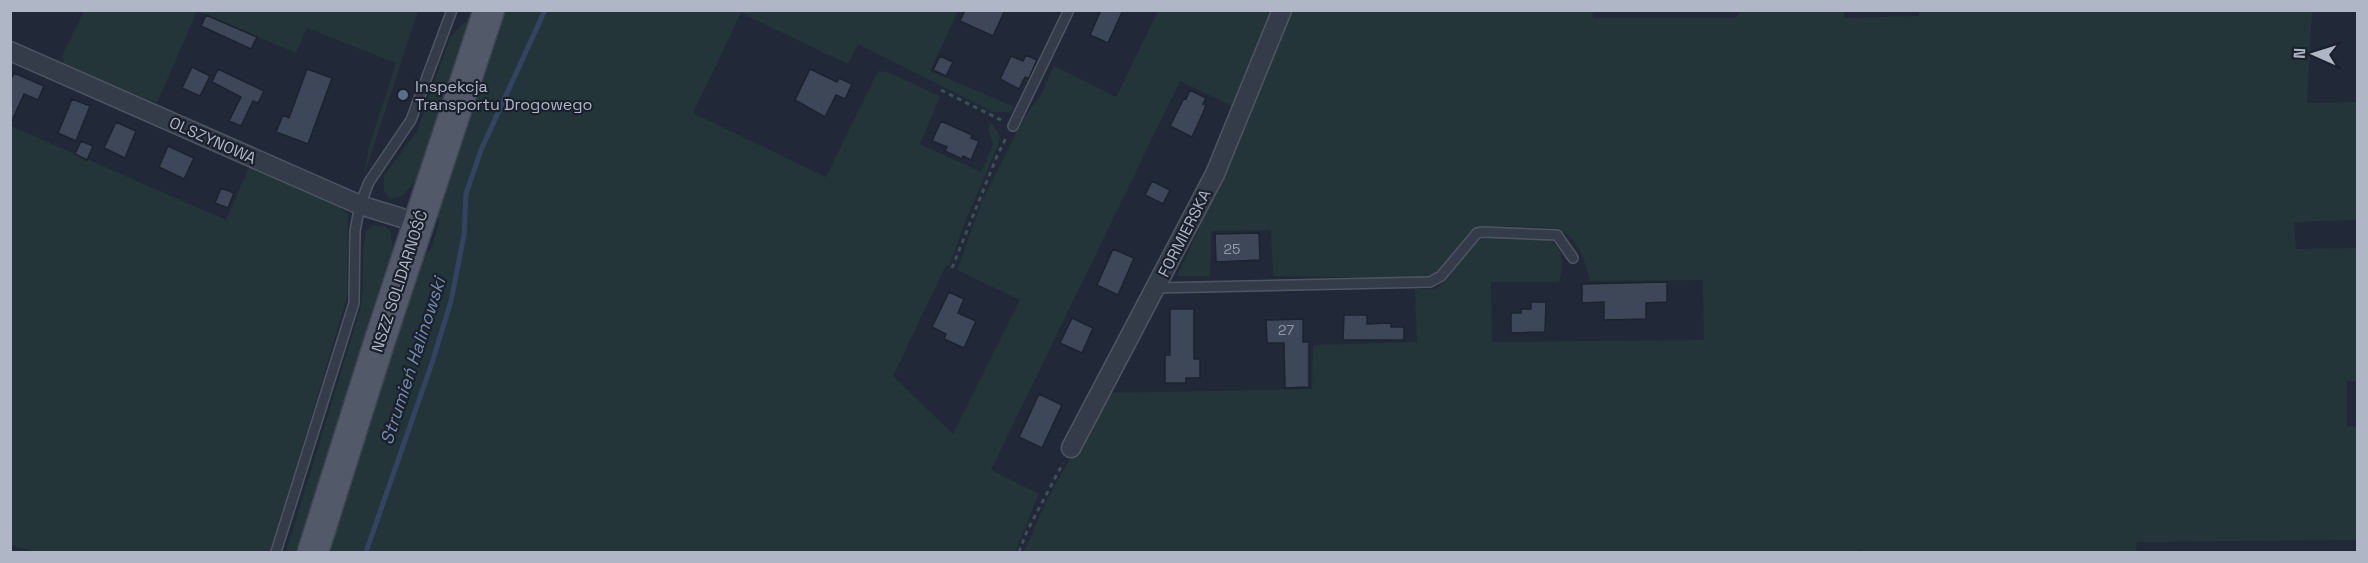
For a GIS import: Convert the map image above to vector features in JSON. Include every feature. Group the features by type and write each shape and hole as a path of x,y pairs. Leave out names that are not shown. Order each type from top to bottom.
{"main road":[{"name":"NSZZ SOLIDARNOŚĆ","path":"313,552 489,10"}],"street":[{"name":"FORMIERSKA","path":"1071,448 1215,174 1282,10"},
{"name":"OLSZYNOWA","path":"10,51 360,205 418,223"}],"lane":[{"path":"276,552 354,303 356,231 360,205 369,182 411,120 452,10"},
{"path":"1013,126 1069,10"},
{"path":"1155,288 1431,282 1441,276 1477,233 1483,232 1557,235 1573,258"}],"path":[{"path":"941,90 1013,126 997,156 952,268"},
{"path":"1019,552 1027,531 1071,448"}],"shaded area":[{"path":"1592,10 1593,18 1735,18 1741,11 1844,10 1844,18 1919,16 1919,10 2312,11 2307,103 2357,102 2357,220 2294,222 2296,249 2357,248 2357,381 2347,381 2347,426 2357,427 2357,540 2137,542 2136,552 1860,552 1861,548 1858,552 1024,552 1047,500 1106,393 1312,389 1313,345 1417,342 1415,289 1433,289 1439,286 1451,274 1466,252 1483,239 1548,239 1560,252 1562,269 1559,282 1491,282 1492,342 1704,340 1703,280 1590,281 1583,257 1575,243 1564,232 1556,228 1503,226 1477,229 1469,234 1439,271 1423,278 1273,276 1271,230 1211,231 1210,276 1177,276 1198,231 1194,228 1290,11"},
{"path":"84,11 197,11 157,103 64,65 62,56"},
{"path":"197,11 418,11 364,175 369,147 396,63 307,28 296,53"},
{"path":"471,11 476,11 417,184 414,183 402,196 390,199 384,191 384,176 417,131 450,38 463,23 466,23"},
{"path":"503,11 958,11 930,71 1015,107 1009,112 993,112 858,44 848,64 741,13 693,113 826,177 878,71 887,72 940,96 920,144 981,172 993,145 988,128 991,123 994,126 999,134 997,148 966,219 949,266 946,265 893,376 953,434 1020,300 957,270 982,201 1022,121 1040,96 1054,66 1116,97 1158,11 1277,11 1236,108 1180,81 991,470 1039,494 1015,552 323,552 420,259 431,249 439,224 436,210"},
{"path":"11,126 226,220 250,165 332,202 348,214 347,297 271,552 35,552 11,545"},
{"path":"372,225 386,227 391,232 393,252 301,552 286,552 360,310 363,289 363,249 366,231"}],"building":[{"path":"965,10 1005,10 993,36 960,21"},
{"path":"1101,10 1123,10 1108,43 1090,35"},
{"path":"206,15 257,37 251,49 201,26"},
{"path":"1026,55 1037,60 1029,78 1025,77 1019,89 1000,79 1011,56 1023,61"},
{"path":"940,56 953,62 946,76 933,70"},
{"path":"192,67 210,76 200,96 182,88"},
{"path":"218,69 264,91 258,103 253,101 241,126 229,121 241,97 212,82"},
{"path":"307,69 332,78 308,144 276,132 283,115 289,118"},
{"path":"810,69 837,82 839,78 852,84 845,99 836,95 825,117 795,100"},
{"path":"14,73 44,86 38,100 24,94 10,125 10,81"},
{"path":"1190,90 1206,98 1203,104 1206,105 1192,137 1170,126"},
{"path":"72,99 90,106 76,141 58,133"},
{"path":"941,121 972,135 971,138 979,141 971,160 963,156 962,159 945,151 947,147 932,141"},
{"path":"116,122 136,131 125,158 104,148"},
{"path":"81,141 93,146 87,160 75,154"},
{"path":"168,146 194,158 184,179 159,167"},
{"path":"1152,181 1170,190 1163,204 1145,195"},
{"path":"221,188 234,193 228,208 215,203"},
{"path":"1259,233 1260,260 1216,262 1215,234"},
{"path":"1113,249 1134,258 1118,295 1097,285"},
{"path":"1667,282 1667,302 1646,303 1646,319 1604,320 1604,302 1582,303 1582,284"},
{"path":"949,292 964,299 958,313 976,321 964,348 944,339 946,334 932,327"},
{"path":"1531,302 1546,302 1545,332 1511,333 1511,313 1521,313 1521,309 1531,309"},
{"path":"1170,309 1194,309 1194,359 1200,359 1200,378 1186,378 1186,383 1165,383 1165,355 1170,355"},
{"path":"1344,315 1367,315 1367,324 1391,323 1391,327 1404,327 1404,340 1343,340"},
{"path":"1072,318 1093,328 1082,353 1060,343"},
{"path":"1303,319 1303,342 1309,342 1309,387 1285,388 1284,343 1267,343 1266,320"},
{"path":"1039,394 1062,405 1042,448 1019,437"}],"waterway":[{"name":"Strumień Halinowski","path":"366,552 432,363 451,301 464,235 466,194 481,150 545,10"}],"place":[{"name":"Inspekcja Transportu Drogowego","path":"403,95"}]}
